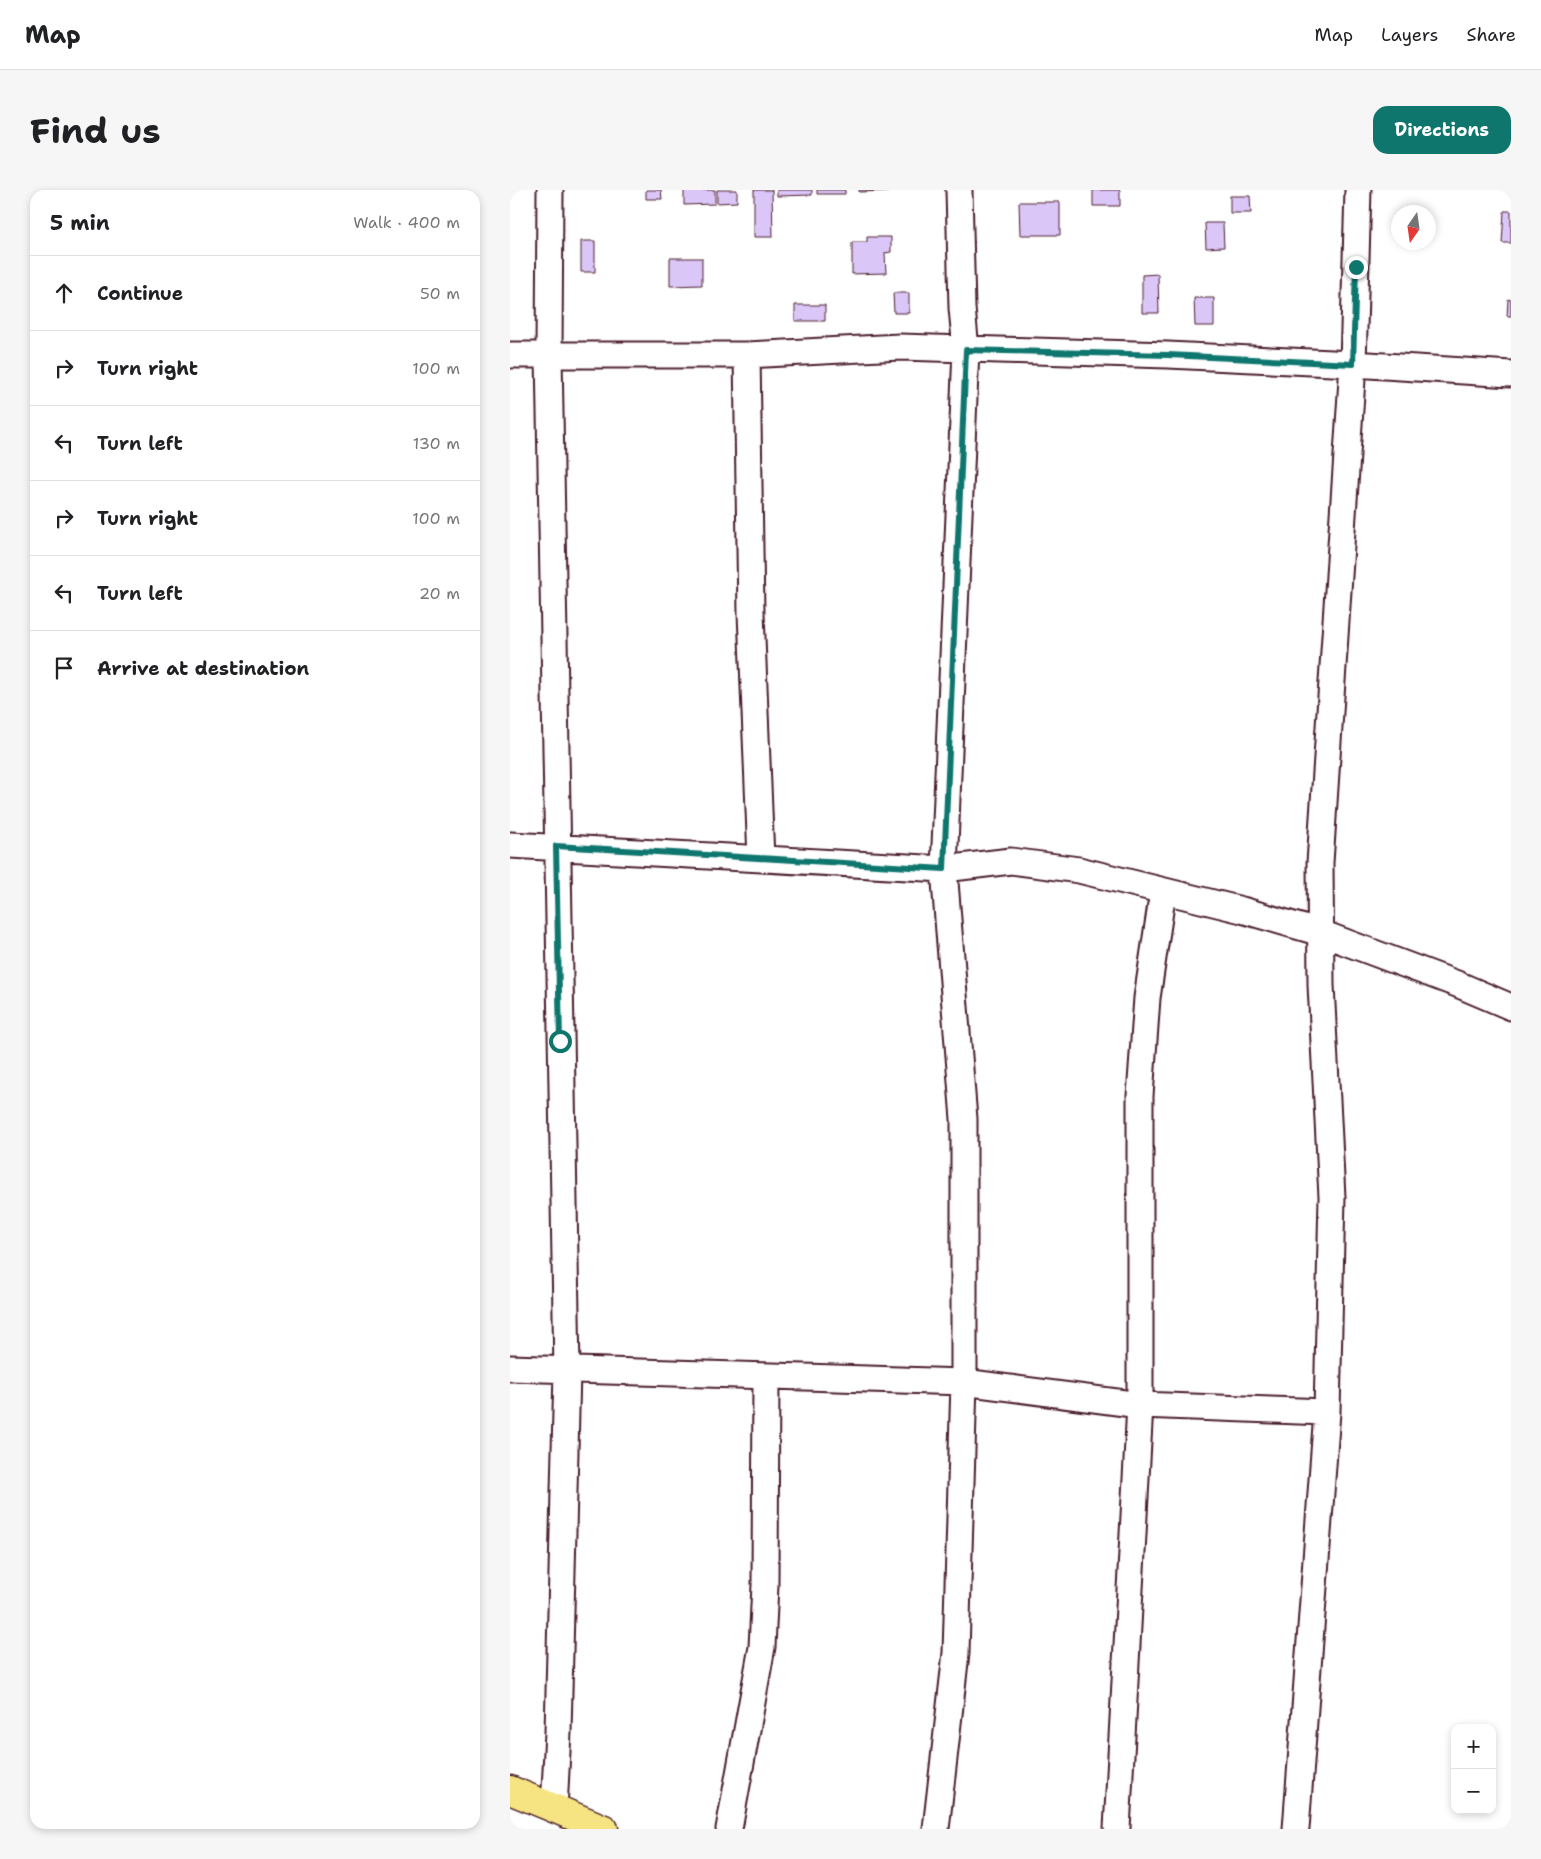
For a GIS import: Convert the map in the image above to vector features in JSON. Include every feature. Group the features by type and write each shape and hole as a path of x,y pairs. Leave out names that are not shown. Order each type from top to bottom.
{"main road":[{"path":"510,1790 604,1829"}],"street":[{"path":"550,190 549,355 566,1371 558,1732 554,1809"},
{"path":"936,1829 956,1653 964,1382 964,1119 944,869 966,350 962,308 960,190"},
{"path":"1296,1829 1327,1412 1332,1197 1320,933 1320,863 1353,364 1358,190"},
{"path":"510,354 747,355 900,347 1168,355 1511,374"},
{"path":"747,355 752,633 761,859"},
{"path":"510,845 556,846 944,869 1011,861 1079,870 1242,910 1320,933 1457,984 1511,1007"},
{"path":"1117,1829 1140,1405 1140,1096 1147,998 1162,891"},
{"path":"510,1368 964,1382 1140,1405 1327,1412"},
{"path":"729,1829 762,1646 765,1585 766,1376"}],"building":[{"path":"646,190 661,190 662,199 646,199"},
{"path":"684,190 715,190 715,204 684,205"},
{"path":"717,190 737,190 737,202 717,203"},
{"path":"754,190 772,190 773,237 754,237"},
{"path":"777,190 812,190 812,195 777,196"},
{"path":"817,190 845,190 845,194 817,194"},
{"path":"859,190 890,190 890,191 859,192"},
{"path":"1093,190 1120,190 1120,206 1093,206"},
{"path":"1230,196 1250,196 1251,213 1230,213"},
{"path":"1019,202 1060,202 1060,235 1020,235"},
{"path":"1504,211 1511,211 1511,243 1502,243"},
{"path":"1205,223 1223,223 1224,247 1206,248"},
{"path":"867,237 891,237 891,252 885,253 886,273 852,274 852,242 867,242"},
{"path":"581,241 595,241 595,272 581,272"},
{"path":"670,258 702,258 702,285 670,286"},
{"path":"1158,274 1159,313 1142,313 1142,275"},
{"path":"893,293 909,293 909,313 894,313"},
{"path":"1194,298 1214,298 1214,326 1195,326"},
{"path":"1508,299 1511,300 1511,316 1507,316"},
{"path":"795,305 825,305 825,321 795,321"}],"route":[{"path":"560,1041 556,846 944,869 966,350 1168,355 1353,364 1356,267"}]}
